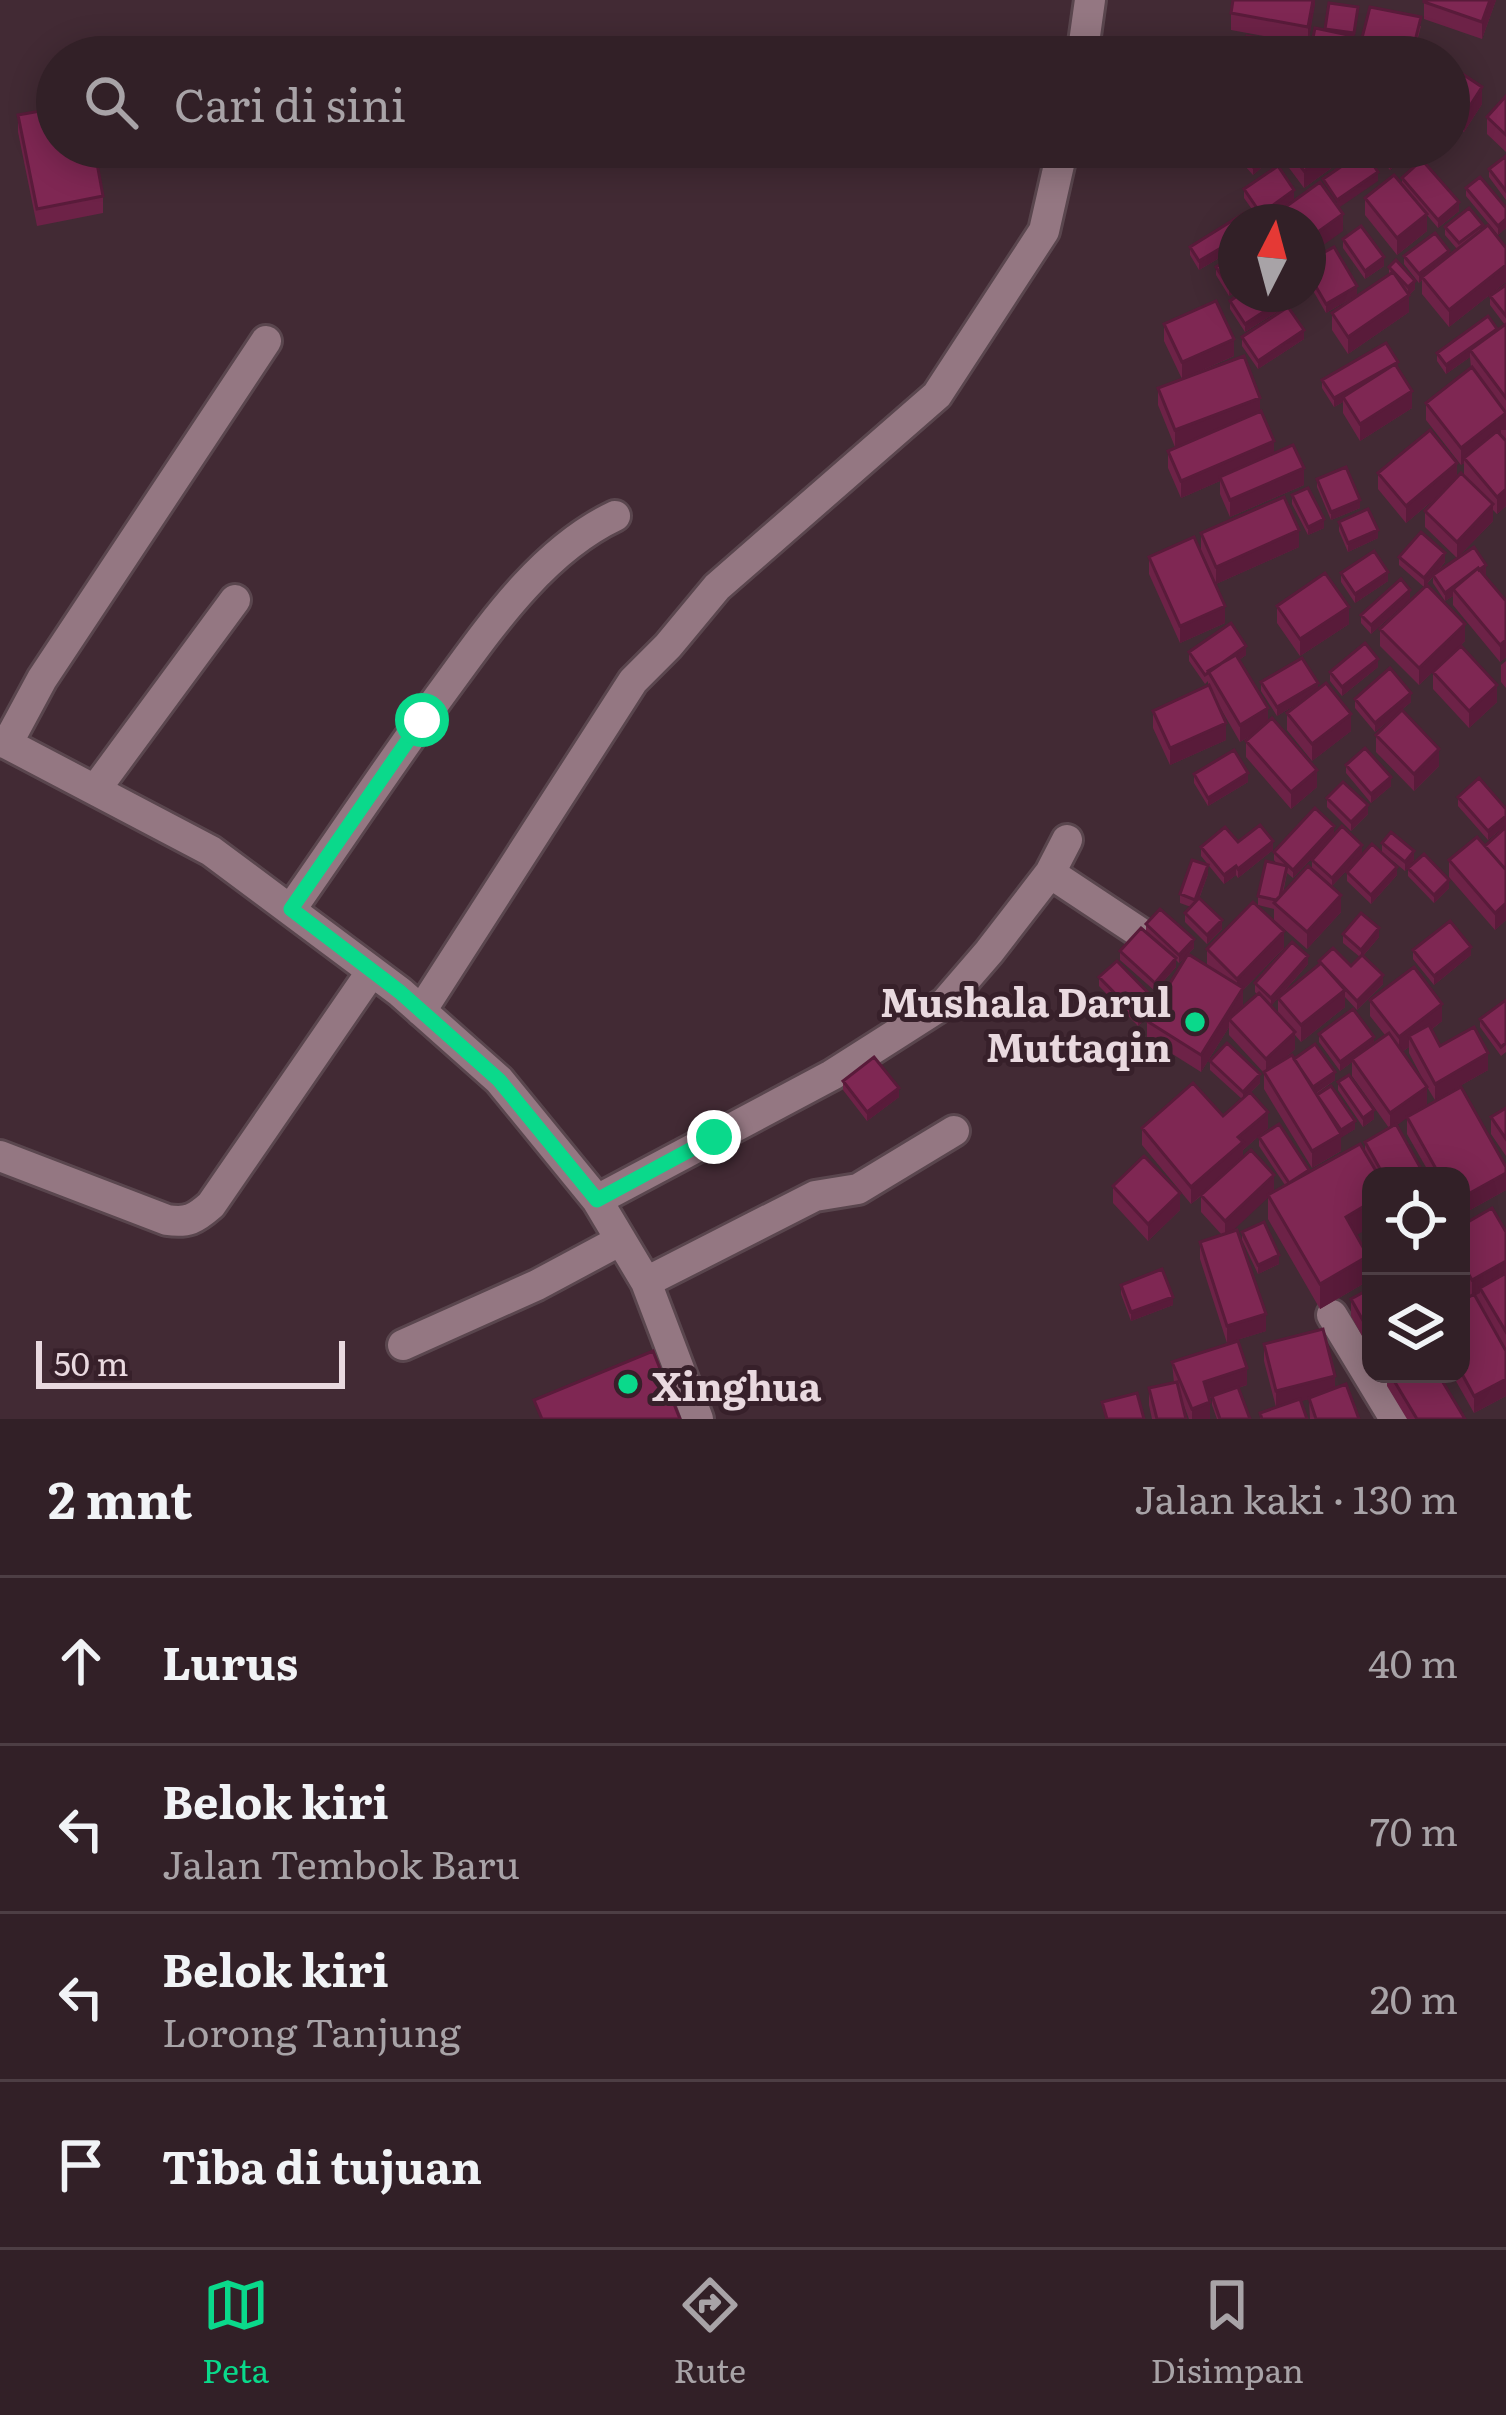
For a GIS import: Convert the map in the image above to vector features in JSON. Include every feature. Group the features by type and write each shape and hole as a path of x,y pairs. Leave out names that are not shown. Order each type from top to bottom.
{"street":[{"path":"1085,36 1090,0"},
{"path":"422,1010 633,681 717,587 937,395 1044,231 1058,168"},
{"path":"266,341 9,734 95,790 211,850 422,1010 499,1080 597,1200 646,1282 698,1419"},
{"path":"291,909 460,665 529,580 594,526 615,516"},
{"path":"95,790 235,600"},
{"path":"597,1200 832,1075 945,1003 1050,873 1067,840"},
{"path":"1050,873 1145,936"},
{"path":"0,1156 166,1220 193,1221 211,1205 372,971"},
{"path":"646,1282 815,1196 858,1190 954,1131"},
{"path":"403,1345 537,1285 621,1240"},
{"path":"1332,1315 1395,1419"}],"building":[{"path":"1233,0 1313,0 1308,27 1231,13"},
{"path":"1424,0 1490,0 1482,22"},
{"path":"1329,3 1358,7 1354,33 1325,29"},
{"path":"1370,7 1421,17 1416,36 1363,36"},
{"path":"1315,28 1353,36 1313,36"},
{"path":"1470,79 1482,87 1470,106"},
{"path":"1506,96 1506,135 1487,117"},
{"path":"36,112 36,168 98,168 103,196 37,209 18,115"},
{"path":"1506,156 1506,191 1489,169"},
{"path":"1279,168 1294,190 1275,204 1254,204 1244,189"},
{"path":"1339,168 1375,168 1378,172 1337,200 1323,179"},
{"path":"1413,168 1429,168 1459,202 1438,220 1402,178"},
{"path":"1394,175 1427,214 1397,238 1365,198"},
{"path":"1480,177 1506,208 1506,219 1498,226 1466,188"},
{"path":"1320,182 1343,214 1326,226 1326,204 1290,204"},
{"path":"1469,208 1483,225 1459,243 1445,227"},
{"path":"1488,225 1506,248 1506,265 1449,310 1422,277"},
{"path":"1361,226 1384,257 1365,271 1343,239"},
{"path":"1218,230 1218,250 1199,261 1190,247"},
{"path":"1435,233 1449,251 1419,274 1404,256"},
{"path":"1334,247 1357,286 1326,304 1326,251"},
{"path":"1396,260 1415,281 1408,287 1389,267"},
{"path":"1393,272 1409,295 1348,337 1332,313"},
{"path":"1506,285 1506,316 1490,296"},
{"path":"1216,301 1234,339 1182,362 1164,324"},
{"path":"1237,312 1263,312 1245,324"},
{"path":"1280,312 1291,312 1304,330 1258,361 1242,337"},
{"path":"1488,316 1497,329 1446,365 1437,353"},
{"path":"1506,324 1506,398 1470,350"},
{"path":"1386,343 1398,362 1334,398 1322,380"},
{"path":"1244,356 1260,398 1175,430 1158,388"},
{"path":"1395,364 1412,391 1360,424 1343,397"},
{"path":"1472,367 1506,413 1461,448 1426,403"},
{"path":"1261,411 1274,441 1181,481 1168,451"},
{"path":"1430,430 1457,463 1406,506 1378,473"},
{"path":"1497,431 1506,441 1506,489 1497,497 1464,458"},
{"path":"1293,445 1304,468 1230,500 1220,477"},
{"path":"1346,467 1360,500 1331,512 1317,479"},
{"path":"1461,473 1493,504 1457,542 1425,511"},
{"path":"1308,488 1324,519 1308,527 1292,495"},
{"path":"1284,497 1299,530 1216,567 1201,533"},
{"path":"1368,509 1378,530 1348,543 1339,522"},
{"path":"1421,532 1445,553 1424,578 1399,557"},
{"path":"1194,537 1225,606 1180,626 1149,557"},
{"path":"1474,547 1486,565 1445,593 1433,575"},
{"path":"1374,551 1388,572 1355,594 1341,573"},
{"path":"1478,568 1506,601 1506,640 1500,645 1453,589"},
{"path":"1325,573 1349,607 1300,639 1277,606"},
{"path":"1401,579 1410,590 1371,625 1361,615"},
{"path":"1427,585 1465,624 1419,668 1380,629"},
{"path":"1231,623 1246,646 1205,675 1189,652"},
{"path":"1365,643 1378,659 1342,687 1330,672"},
{"path":"1461,646 1497,685 1469,711 1433,672"},
{"path":"1236,655 1268,708 1240,725 1208,671"},
{"path":"1302,658 1318,683 1277,707 1261,682"},
{"path":"1390,668 1411,693 1375,723 1355,699"},
{"path":"1326,683 1351,714 1312,744 1287,713"},
{"path":"1209,685 1226,723 1170,748 1153,711"},
{"path":"1402,710 1439,749 1414,774 1376,735"},
{"path":"1272,718 1317,770 1291,792 1246,741"},
{"path":"1365,748 1391,777 1371,794 1346,765"},
{"path":"1234,750 1248,773 1208,798 1194,774"},
{"path":"1479,778 1506,809 1506,816 1488,831 1458,797"},
{"path":"1343,782 1368,805 1351,822 1327,798"},
{"path":"1315,808 1334,826 1293,870 1274,852"},
{"path":"1260,825 1273,841 1224,875 1201,847 1225,827 1238,842"},
{"path":"1342,826 1362,845 1332,878 1312,860"},
{"path":"1506,827 1506,870 1485,846"},
{"path":"1391,832 1414,851 1405,862 1382,843"},
{"path":"1477,837 1506,870 1506,903 1495,913 1449,860"},
{"path":"1372,844 1397,867 1371,895 1347,872"},
{"path":"1424,854 1449,880 1434,895 1408,868"},
{"path":"1192,860 1208,865 1195,900 1180,894"},
{"path":"1266,861 1287,866 1276,900 1258,896"},
{"path":"1308,866 1341,895 1307,932 1274,903"},
{"path":"1199,898 1222,920 1207,935 1185,913"},
{"path":"1253,902 1284,931 1237,979 1207,949"},
{"path":"1160,909 1194,939 1179,955 1146,924"},
{"path":"1361,913 1379,928 1361,950 1343,934"},
{"path":"1450,921 1471,947 1434,976 1413,950"},
{"path":"1141,928 1176,958 1155,983 1120,951"},
{"path":"1292,942 1308,956 1271,998 1255,983"},
{"path":"1333,948 1351,966 1362,955 1383,975 1357,1001 1319,961"},
{"name":"Mushala Darul Muttaqin","path":"1188,954 1243,988 1201,1055 1147,1021"},
{"path":"1117,961 1156,1001 1138,1017 1099,977"},
{"path":"1321,963 1345,990 1301,1025 1278,998"},
{"path":"1414,967 1442,1004 1399,1037 1370,1000"},
{"path":"1259,993 1295,1032 1266,1059 1229,1019"},
{"path":"1506,1000 1506,1043 1501,1047 1480,1019"},
{"path":"1353,1009 1374,1037 1340,1062 1319,1034"},
{"path":"1429,1025 1440,1046 1474,1027 1488,1053 1435,1084 1409,1036"},
{"path":"1389,1033 1427,1087 1390,1113 1352,1059"},
{"path":"1227,1043 1260,1074 1243,1092 1210,1061"},
{"path":"1315,1044 1335,1072 1313,1087 1294,1059"},
{"path":"1292,1055 1341,1134 1312,1151 1264,1072"},
{"path":"874,1057 899,1088 867,1112 843,1081"},
{"path":"1349,1075 1374,1110 1363,1118 1338,1082"},
{"path":"1193,1083 1223,1116 1250,1092 1268,1112 1238,1137 1243,1142 1191,1187 1142,1128"},
{"path":"1331,1086 1355,1121 1341,1130 1317,1095"},
{"path":"1461,1087 1506,1173 1470,1193 1470,1167 1435,1167 1407,1117"},
{"path":"1506,1108 1506,1139 1491,1117"},
{"path":"1279,1124 1309,1170 1289,1183 1259,1137"},
{"path":"1396,1124 1420,1167 1379,1167 1365,1142"},
{"path":"1360,1144 1374,1167 1362,1167 1362,1207 1346,1217 1362,1245 1362,1260 1320,1284 1268,1195"},
{"path":"1251,1150 1274,1175 1225,1221 1201,1195"},
{"path":"1144,1156 1180,1193 1148,1224 1113,1186"},
{"path":"1492,1208 1506,1232 1506,1261 1472,1280 1470,1277 1470,1221"},
{"path":"1264,1222 1279,1255 1258,1265 1242,1232"},
{"path":"1237,1230 1266,1314 1227,1326 1200,1242"},
{"path":"1162,1269 1173,1297 1131,1312 1121,1285"},
{"path":"1506,1273 1506,1332 1480,1288"},
{"path":"1362,1293 1362,1319 1351,1299"},
{"path":"1474,1294 1506,1351 1506,1379 1474,1396 1467,1383 1470,1296"},
{"path":"1323,1329 1335,1376 1276,1391 1264,1344"},
{"path":"1238,1341 1247,1368 1204,1382 1210,1402 1192,1409 1172,1362"},
{"name":"Xinghua","path":"653,1351 680,1419 542,1419 534,1400"},
{"path":"1177,1382 1186,1419 1157,1419 1149,1388"},
{"path":"1395,1383 1443,1383 1465,1419 1417,1419"},
{"path":"1346,1384 1359,1419 1316,1419 1309,1398"},
{"path":"1238,1387 1250,1419 1220,1419 1212,1396"},
{"path":"1137,1393 1144,1419 1107,1419 1102,1402"},
{"path":"1300,1399 1307,1419 1262,1419 1260,1413"}],"place":[{"name":"Mushala Darul Muttaqin","path":"1195,1022"},
{"name":"Xinghua","path":"628,1384"}],"route":[{"path":"422,720 291,909 400,992 499,1080 597,1200 714,1137"}]}
